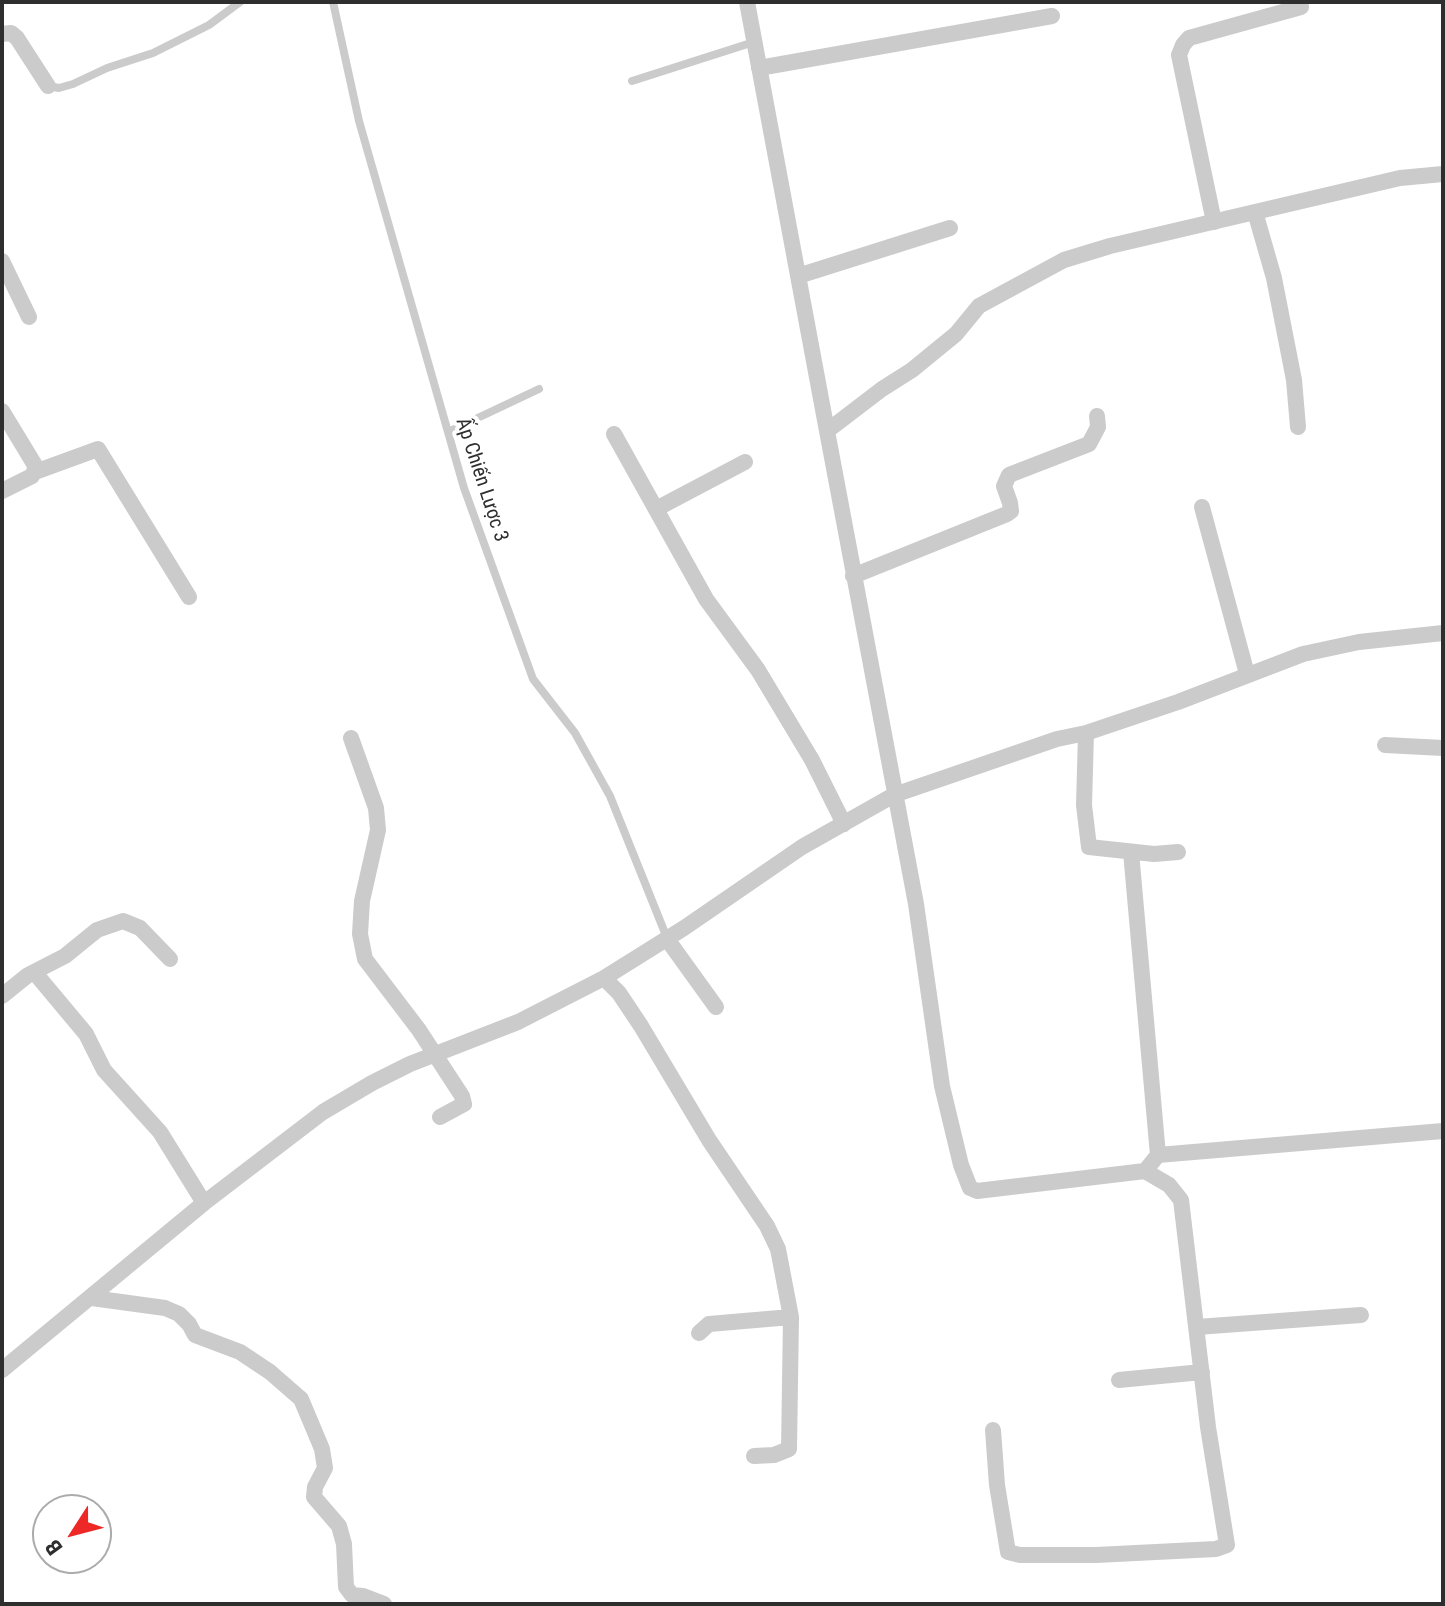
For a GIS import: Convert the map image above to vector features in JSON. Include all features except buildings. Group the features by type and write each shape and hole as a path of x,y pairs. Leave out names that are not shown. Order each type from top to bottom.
{"street":[{"path":"747,2 916,904 942,1086 967,1182 977,1191 1145,1171 1169,1185 1181,1200 1227,1542 1224,1548 1096,1555 1020,1555 1008,1552 997,1485 993,1430"},
{"path":"1214,222 1179,55 1183,45 1189,38 1301,7"},
{"path":"759,68 1052,16"},
{"path":"2,34 11,33 17,38 48,86"},
{"path":"827,431 956,334 979,306 1064,260 1110,246 1400,178 1443,174"},
{"path":"1255,212 1274,278 1294,380 1298,427"},
{"path":"798,276 950,228"},
{"path":"2,261 29,317"},
{"path":"2,411 36,467 35,472"},
{"path":"853,576 1007,514 1011,511 1004,486 1009,475 1089,444 1098,427 1097,416"},
{"path":"614,434 706,599 758,670 812,760 844,824"},
{"path":"2,491 35,472 98,449 189,597"},
{"path":"656,509 745,462"},
{"path":"1202,507 1247,674"},
{"path":"2,1370 204,1203 323,1112 372,1083 518,1022 604,978 802,847 894,795 1057,739 1086,733 1178,702 1303,654 1359,642 1443,633"},
{"path":"1086,733 1084,805 1087,842 1091,848 1178,852"},
{"path":"351,738 376,808 378,830 362,901 360,934 365,959 419,1030 462,1096 464,1104 440,1117"},
{"path":"1385,745 1443,748"},
{"path":"1131,852 1158,1155 1145,1171"},
{"path":"2,996 28,975 65,956 97,930 123,921 140,928 170,959"},
{"path":"667,939 716,1007"},
{"path":"35,973 86,1034 104,1070 160,1132 204,1203"},
{"path":"604,978 619,993 641,1026 709,1140 767,1226 778,1249 791,1317 789,1449 774,1455 754,1456"},
{"path":"1158,1155 1443,1131"},
{"path":"92,1298 165,1308 179,1314 195,1335 240,1352 270,1372 301,1399 322,1449 325,1468 315,1487 314,1497 339,1526 344,1544 346,1587 352,1595 384,1604"},
{"path":"1197,1327 1361,1315"},
{"path":"699,1333 709,1324 791,1317"},
{"path":"1119,1380 1202,1372"}],"lane":[{"path":"48,86 59,88 73,84 107,68 153,53 209,25 240,2"},
{"name":"Ấp Chiến Lược 3","path":"333,2 359,121 452,430 464,488 533,679 575,733 610,796 667,939"},
{"path":"632,81 754,42"},
{"path":"452,430 539,389"}]}
